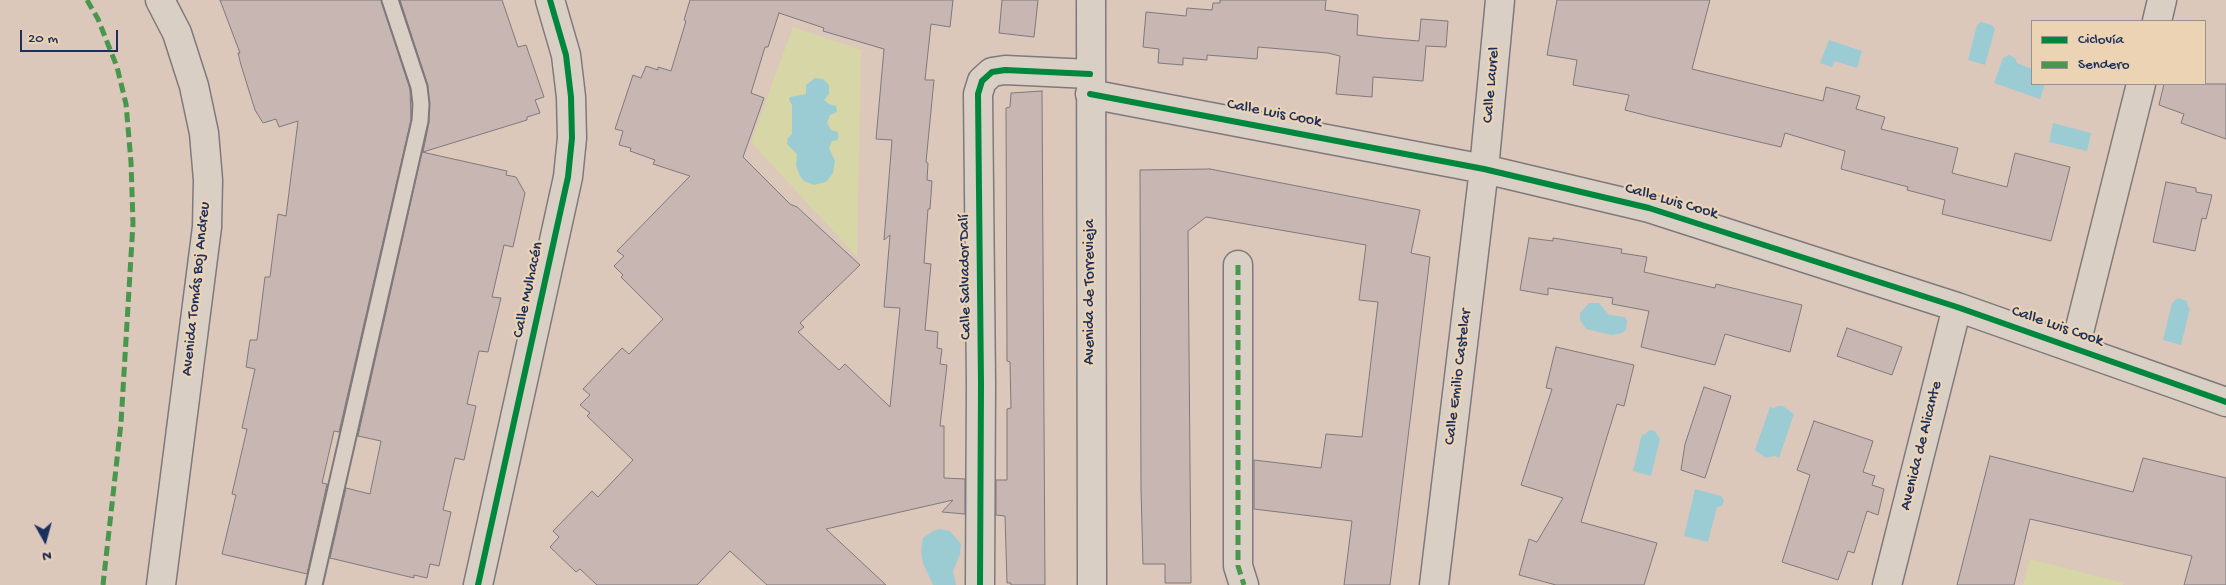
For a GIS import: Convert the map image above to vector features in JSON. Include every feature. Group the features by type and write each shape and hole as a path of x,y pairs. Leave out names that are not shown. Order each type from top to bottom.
{"street":[{"name":"Avenida Tomás Boj Andreu","path":"160,0 176,33 194,86 204,133 208,180 207,228 161,585"},
{"name":"Calle Mulhacén","path":"478,585 568,177 572,138 572,97 566,55 550,0"},
{"name":"Avenida de Torrevieja","path":"1091,0 1092,585"},
{"name":"Calle Laurel","path":"1484,169 1500,0"},
{"path":"2157,20 2162,0"},
{"name":"Calle Salvador Dalí","path":"980,585 981,384 978,94 982,81 992,72 1005,70 1090,84"},
{"name":"Calle Luis Cook","path":"1090,84 1484,169 1649,208 1957,307 2226,402"},
{"path":"2075,348 2141,85"},
{"name":"Calle Emilio Castelar","path":"1434,585 1484,169"},
{"path":"1238,265 1238,566 1244,585"},
{"name":"Avenida de Alicante","path":"1887,585 1957,307"}],"lane":[{"path":"314,585 420,121 419,87 390,0"}],"green space":[{"path":"793,27 861,50 857,257 751,142"},
{"path":"2030,559 2123,583 2123,585 2023,585"}],"water":[{"path":"1981,22 1992,25 1995,29 1985,65 1968,60 1977,25"},
{"path":"1829,40 1862,51 1857,68 1835,61 1832,67 1820,63"},
{"path":"2009,55 2015,58 2017,63 2031,69 2031,85 2045,85 2040,99 1994,83 2003,58"},
{"path":"815,78 823,79 829,85 829,94 824,100 836,106 837,112 830,115 827,123 831,130 838,132 838,140 832,141 829,148 835,161 833,173 826,182 814,185 804,181 800,176 796,166 797,154 787,144 788,138 792,134 792,105 789,100 790,97 806,94 806,85"},
{"path":"2053,123 2091,133 2087,151 2049,142"},
{"path":"2178,298 2187,301 2190,308 2181,345 2163,340 2172,303"},
{"path":"1589,303 1599,303 1609,315 1625,317 1627,321 1626,330 1612,335 1586,329 1580,320 1580,313"},
{"path":"1783,406 1794,414 1779,458 1775,456 1766,458 1755,450 1770,407"},
{"path":"1648,431 1655,431 1660,439 1651,476 1633,471 1642,434 1645,435"},
{"path":"1695,489 1721,496 1724,501 1722,506 1717,507 1708,542 1684,536"},
{"path":"940,529 950,531 961,544 960,554 953,571 956,585 933,585 923,563 921,550 923,538 933,531"}],"building":[{"path":"220,0 381,0 410,89 411,120 339,432 334,431 322,483 327,484 307,574 222,554 236,495 232,494 247,429 242,428 255,369 246,367 250,340 257,340 265,277 270,277 278,214 286,216 298,121 279,127 276,119 263,123 255,110 241,65 238,53 240,53"},
{"path":"400,0 502,0 518,47 526,45 544,97 535,100 540,113 527,117 527,120 423,152 429,122 428,86"},
{"path":"690,0 953,0 950,27 931,24 925,80 934,80 926,162 928,163 927,180 932,181 924,263 931,264 925,330 938,332 937,348 942,349 940,364 947,365 940,426 944,426 944,478 965,479 965,514 942,512 953,500 826,529 886,585 767,585 730,551 697,585 597,585 580,569 576,572 550,547 559,537 553,531 592,491 598,497 633,460 587,416 590,413 580,405 590,395 583,389 622,348 629,354 663,319 621,277 623,275 614,266 624,256 617,251 690,176 653,164 655,160 630,151 631,148 619,145 623,131 615,129 633,75 641,78 646,66 658,70 658,67 671,71 686,21 684,20","holes":["779,13 824,28 823,31 884,49 876,139 892,140 884,240 890,235 884,307 900,308 890,407 845,364 839,370 798,332 804,327 800,323 860,265 797,207 790,204 743,157 764,98 751,93 765,47 768,47"]},
{"path":"1002,0 1038,0 1034,37 999,33"},
{"path":"1220,0 1326,0 1325,10 1358,15 1357,35 1383,38 1419,41 1421,19 1448,21 1446,47 1426,46 1423,81 1373,77 1372,97 1336,94 1340,56 1328,53 1258,47 1257,59 1207,55 1207,60 1183,58 1183,65 1158,63 1159,49 1143,47 1146,12 1186,16 1187,8 1212,10 1213,3 1220,3"},
{"path":"1557,0 1710,0 1692,69 1823,101 1826,87 1860,96 1856,109 1885,117 1881,129 1958,148 1952,173 2007,187 2015,153 2070,167 2051,241 1942,214 1945,200 1907,190 1908,187 1841,169 1845,151 1785,133 1781,147 1652,117 1625,110 1629,95 1573,85 1577,60 1547,55"},
{"path":"2226,84 2226,139 2181,123 2184,114 2159,105 2164,85"},
{"path":"1042,91 1045,585 1011,585 1011,583 1007,583 1005,516 996,515 996,480 1007,480 1007,409 1011,408 1010,362 1007,361 1006,108 1010,107 1011,93"},
{"path":"422,152 507,171 506,175 516,177 525,193 513,247 504,245 492,297 501,298 488,352 479,351 467,404 476,406 464,460 455,458 443,510 451,512 439,566 430,564 427,578 414,575 414,578 330,558 346,488 370,494 381,441 358,436"},
{"path":"1210,169 1420,210 1411,253 1430,257 1390,585 1344,585 1352,521 1254,509 1254,460 1321,468 1326,434 1362,437 1378,302 1359,300 1366,245 1206,217 1188,231 1191,583 1165,583 1165,564 1143,564 1140,170"},
{"path":"2166,182 2196,188 2196,192 2212,195 2206,219 2202,218 2195,251 2153,242"},
{"path":"1529,238 1553,241 1553,238 1622,249 1621,253 1647,257 1644,272 1715,288 1716,284 1802,305 1790,352 1725,334 1715,365 1641,347 1649,311 1612,304 1613,298 1548,288 1548,295 1520,290"},
{"path":"1847,328 1902,347 1892,375 1837,356"},
{"path":"1556,347 1634,365 1624,406 1617,404 1581,522 1657,543 1644,585 1556,585 1519,575 1529,539 1537,542 1563,498 1521,485 1552,389 1546,388"},
{"path":"1704,387 1731,396 1705,478 1681,470 1685,444"},
{"path":"1814,421 1873,441 1863,472 1875,476 1872,485 1884,489 1878,515 1867,511 1854,553 1848,551 1838,580 1782,562 1810,475 1797,470"},
{"path":"1990,456 2133,492 2143,458 2226,478 2226,585 2184,585 2192,556 2030,519 2014,585 1957,585"}],"marked path":[{"path":"87,0 98,19 117,67 126,104 131,162 133,223 121,423 103,585"},
{"path":"1238,265 1238,566 1244,585"}],"cycle path":[{"path":"478,585 568,177 572,138 571,97 566,55 550,0"},
{"path":"980,585 981,384 978,94 982,81 992,72 1005,70 1090,74"},
{"path":"1090,94 1484,169 1649,208 1957,307 2226,402"}]}
